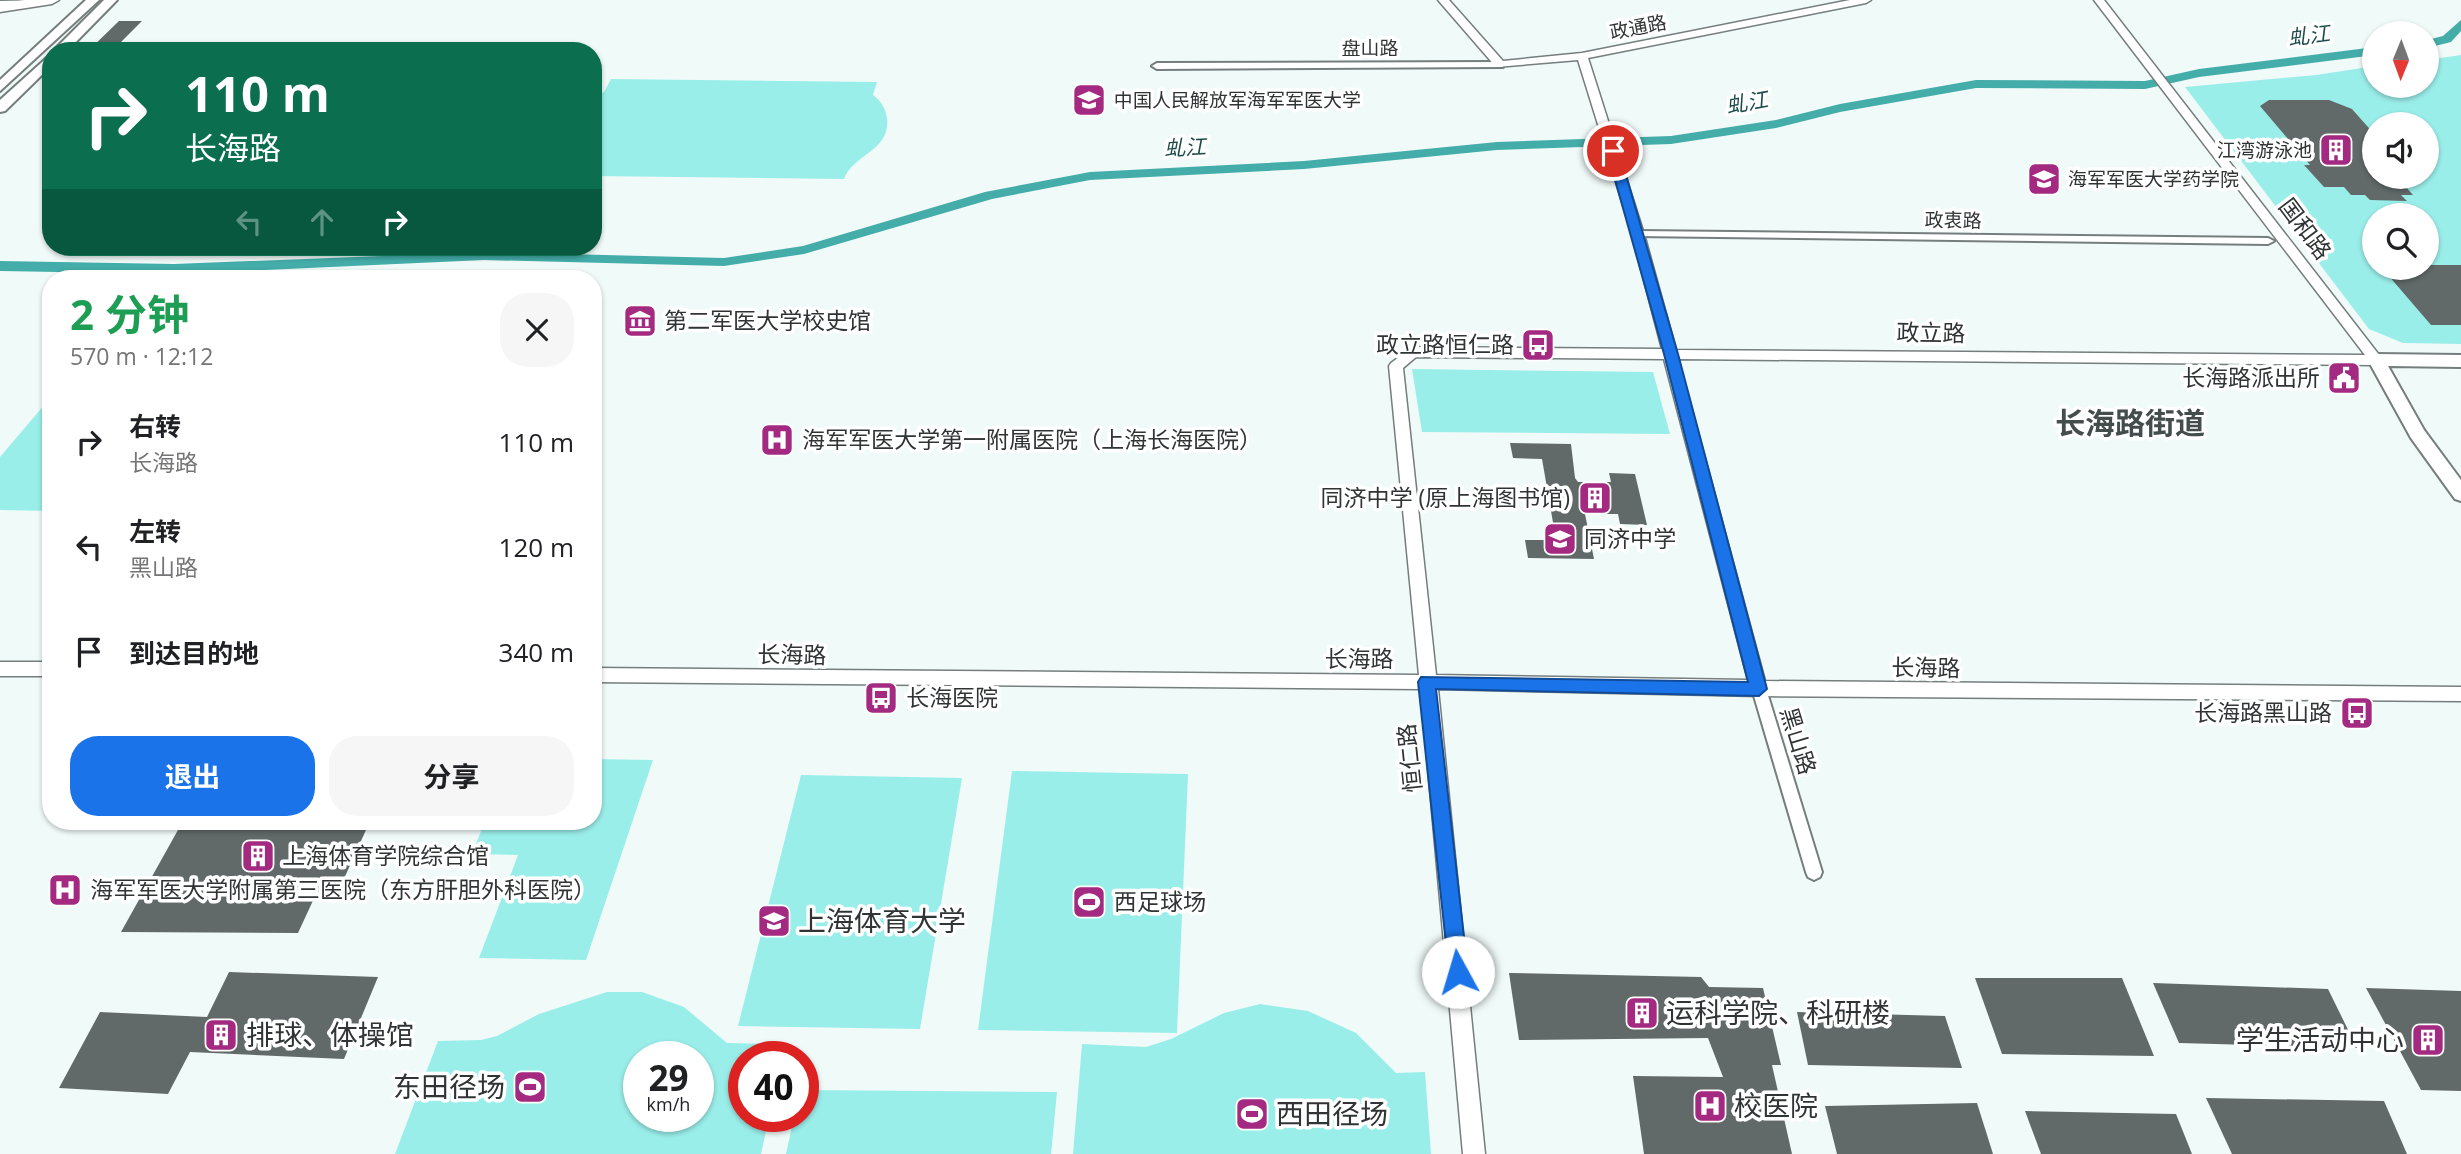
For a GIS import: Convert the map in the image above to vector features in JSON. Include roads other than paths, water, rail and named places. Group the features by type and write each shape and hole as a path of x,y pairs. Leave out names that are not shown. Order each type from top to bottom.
{"highway":[{"path":"0,7 39,0"}],"main road":[{"path":"0,7 52,0"},
{"path":"48,42 93,0"},
{"path":"67,42 111,0"},
{"path":"0,87 42,48"},
{"path":"0,108 42,67"},
{"name":"政立路","path":"2375,360 2461,361"},
{"name":"国和路","path":"2375,360 2417,434 2461,494"}],"street":[{"path":"1443,0 1500,65"},
{"name":"政通路","path":"1582,56 1866,0"},
{"name":"国和路","path":"2099,0 2375,360"},
{"name":"盘山路","path":"1157,65 1500,65 1582,56"},
{"name":"黑山路","path":"1582,56 1638,234 1759,689 1814,872"},
{"name":"政衷路","path":"1638,234 2268,241"},
{"name":"政立路","path":"1402,359 1413,352 2375,360"},
{"name":"恒仁路","path":"1402,359 1396,366 1461,999 1474,1154"},
{"path":"0,668 42,669"},
{"name":"长海路","path":"602,675 1427,682 1759,689 2461,694"}],"waterway":[{"name":"虬江","path":"2440,41 2447,39 2461,24"},
{"name":"虬江","path":"0,266 174,269 484,256 724,262 804,250 990,195 1090,176 1304,165 1497,146 1671,140 1776,124 1840,108 1976,84 2145,85 2199,73 2362,53"}],"place":[{"name":"中国人民解放军海军军医大学","path":"1089,100"},
{"name":"江湾游泳池","path":"2336,150"},
{"name":"海军军医大学药学院","path":"2044,179"},
{"name":"第二军医大学校史馆","path":"640,321"},
{"name":"政立路恒仁路","path":"1538,345"},
{"name":"长海路派出所","path":"2344,378"},
{"name":"海军军医大学第一附属医院（上海长海医院）","path":"777,440"},
{"name":"同济中学 (原上海图书馆)","path":"1595,498"},
{"name":"同济中学","path":"1560,539"},
{"name":"长海医院","path":"881,698"},
{"name":"长海路黑山路","path":"2357,713"},
{"name":"上海体育学院综合馆","path":"258,856"},
{"name":"海军军医大学附属第三医院（东方肝胆外科医院）","path":"65,890"},
{"name":"西足球场","path":"1089,902"},
{"name":"上海体育大学","path":"774,921"},
{"name":"运科学院、科研楼","path":"1642,1013"},
{"name":"排球、体操馆","path":"221,1035"},
{"name":"学生活动中心","path":"2428,1040"},
{"name":"东田径场","path":"530,1087"},
{"name":"校医院","path":"1710,1106"},
{"name":"西田径场","path":"1252,1114"}],"district":[{"name":"长海路街道","path":"2130,424"}]}
